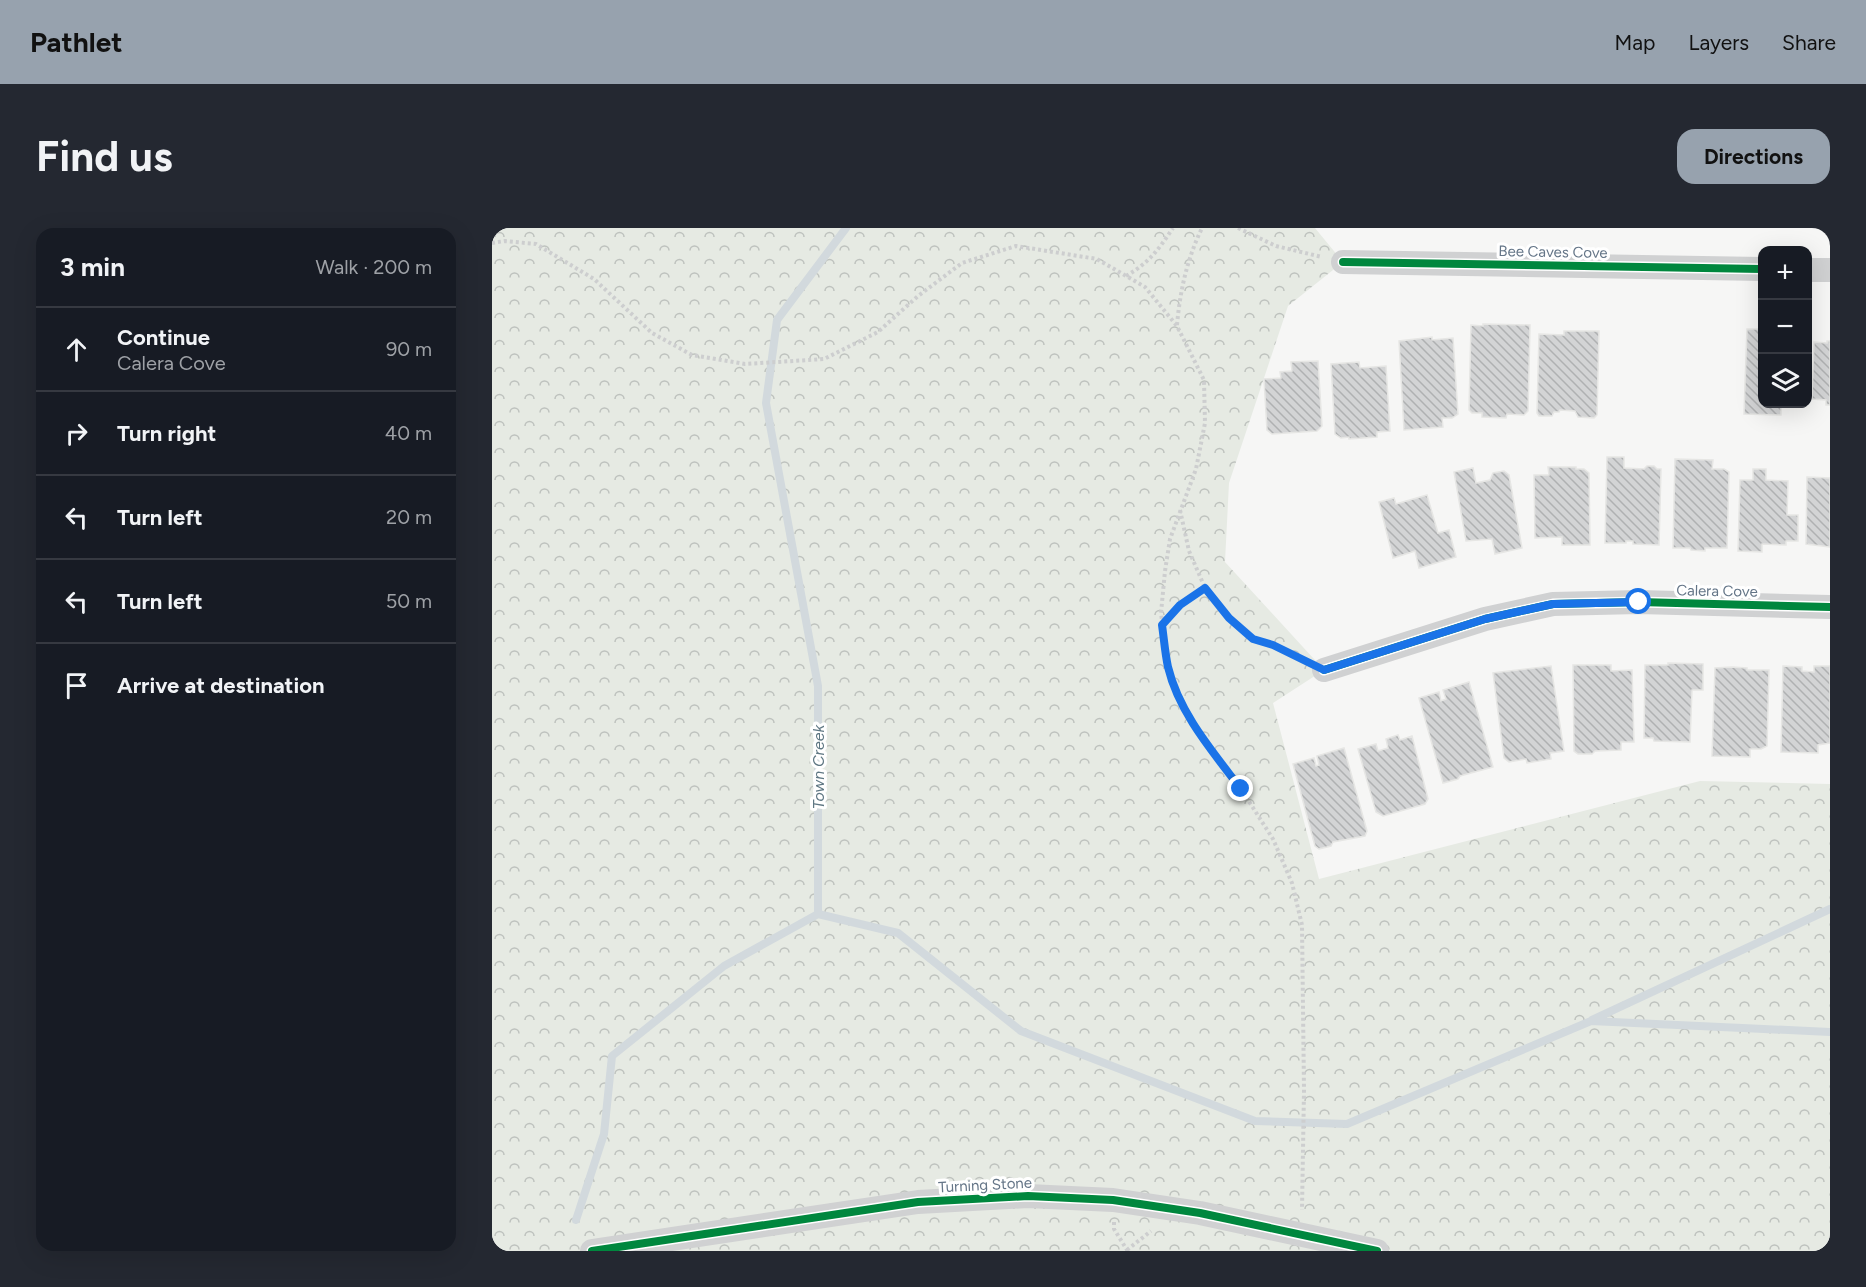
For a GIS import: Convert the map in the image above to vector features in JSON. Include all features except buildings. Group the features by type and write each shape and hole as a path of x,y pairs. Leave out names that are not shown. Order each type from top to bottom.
{"street":[{"name":"Bee Caves Cove","path":"1343,261 1758,269"},
{"path":"1812,270 1830,270"},
{"name":"Calera Cove","path":"1324,670 1485,619 1553,604 1639,602 1830,607"},
{"name":"Turning Stone","path":"592,1251 918,1202 1028,1196 1113,1200 1200,1213 1377,1251"}],"path":[{"path":"1126,276 1143,266 1173,228"},
{"path":"1177,326 1191,250 1202,228"},
{"path":"1238,228 1276,246 1343,261"},
{"path":"492,243 536,244 594,279 652,333 692,355 744,364 824,359 878,332 962,262 1016,246 1096,259 1145,286 1177,326 1204,380 1205,423 1196,469 1170,539 1165,571 1161,613 1168,667 1178,693 1201,736 1241,789 1273,839 1292,883 1302,925 1304,1090 1302,1235"},
{"path":"1180,510 1189,551 1205,588 1229,618 1253,639 1273,645 1324,670"},
{"path":"1162,625 1180,605 1205,588"}],"green space":[{"path":"492,228 1315,228 1343,262 1288,306 1229,483 1225,562 1324,670 1273,703 1319,879 1700,781 1830,784 1830,1251 492,1251"}],"waterway":[{"name":"Town Creek","path":"576,1220 604,1134 612,1056 724,966 818,914 818,686 766,403 777,320 846,228"},
{"path":"1592,1020 1830,909"},
{"path":"818,914 898,933 1021,1031 1255,1121 1347,1124 1591,1021 1830,1032"}],"cycle path":[{"path":"1343,262 1758,269"},
{"path":"1324,670 1485,619 1553,604 1639,602 1830,607"},
{"path":"592,1251 918,1202 1028,1196 1113,1200 1200,1213 1377,1251"}],"route":[{"path":"1241,789 1201,736 1178,693 1168,667 1162,625 1180,605 1205,588 1229,618 1253,639 1273,645 1324,670 1485,619 1553,604 1639,602"}]}
